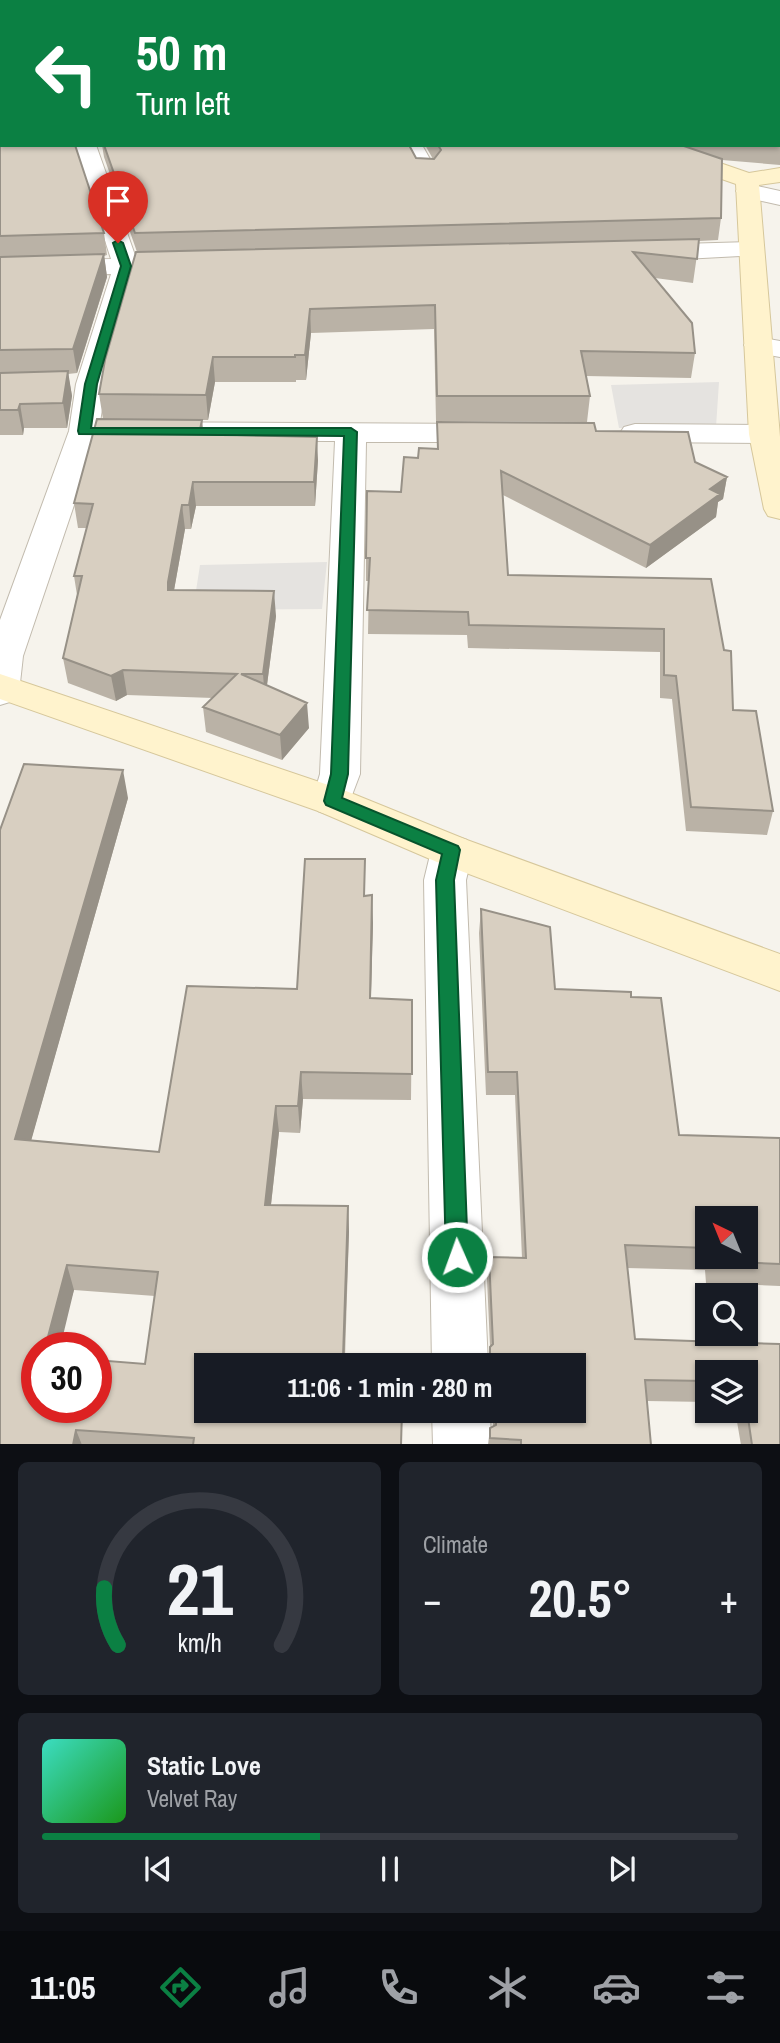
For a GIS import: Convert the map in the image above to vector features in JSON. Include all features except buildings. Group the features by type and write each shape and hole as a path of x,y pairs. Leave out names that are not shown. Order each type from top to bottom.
{"street":[{"path":"412,147 426,173"},
{"path":"651,147 780,198"},
{"path":"87,149 126,266 78,384 84,431 5,656 1,688 332,801 452,850 780,973"},
{"path":"747,186 780,175"},
{"path":"747,186 750,250 769,347 764,434 775,470 780,509"},
{"path":"625,254 750,250"},
{"path":"0,269 209,264"},
{"path":"84,431 516,433"},
{"path":"332,801 340,774 351,432"},
{"path":"612,433 764,434"},
{"path":"452,850 445,880 460,1353"},
{"path":"461,1423 462,1444"}],"shaded area":[{"path":"719,382 716,427 619,428 611,385"},
{"path":"327,562 322,609 193,610 200,565"}],"route":[{"path":"118,243 126,266 91,384 84,431 351,432 340,774 332,801 452,850 445,880 457,1257"}]}
